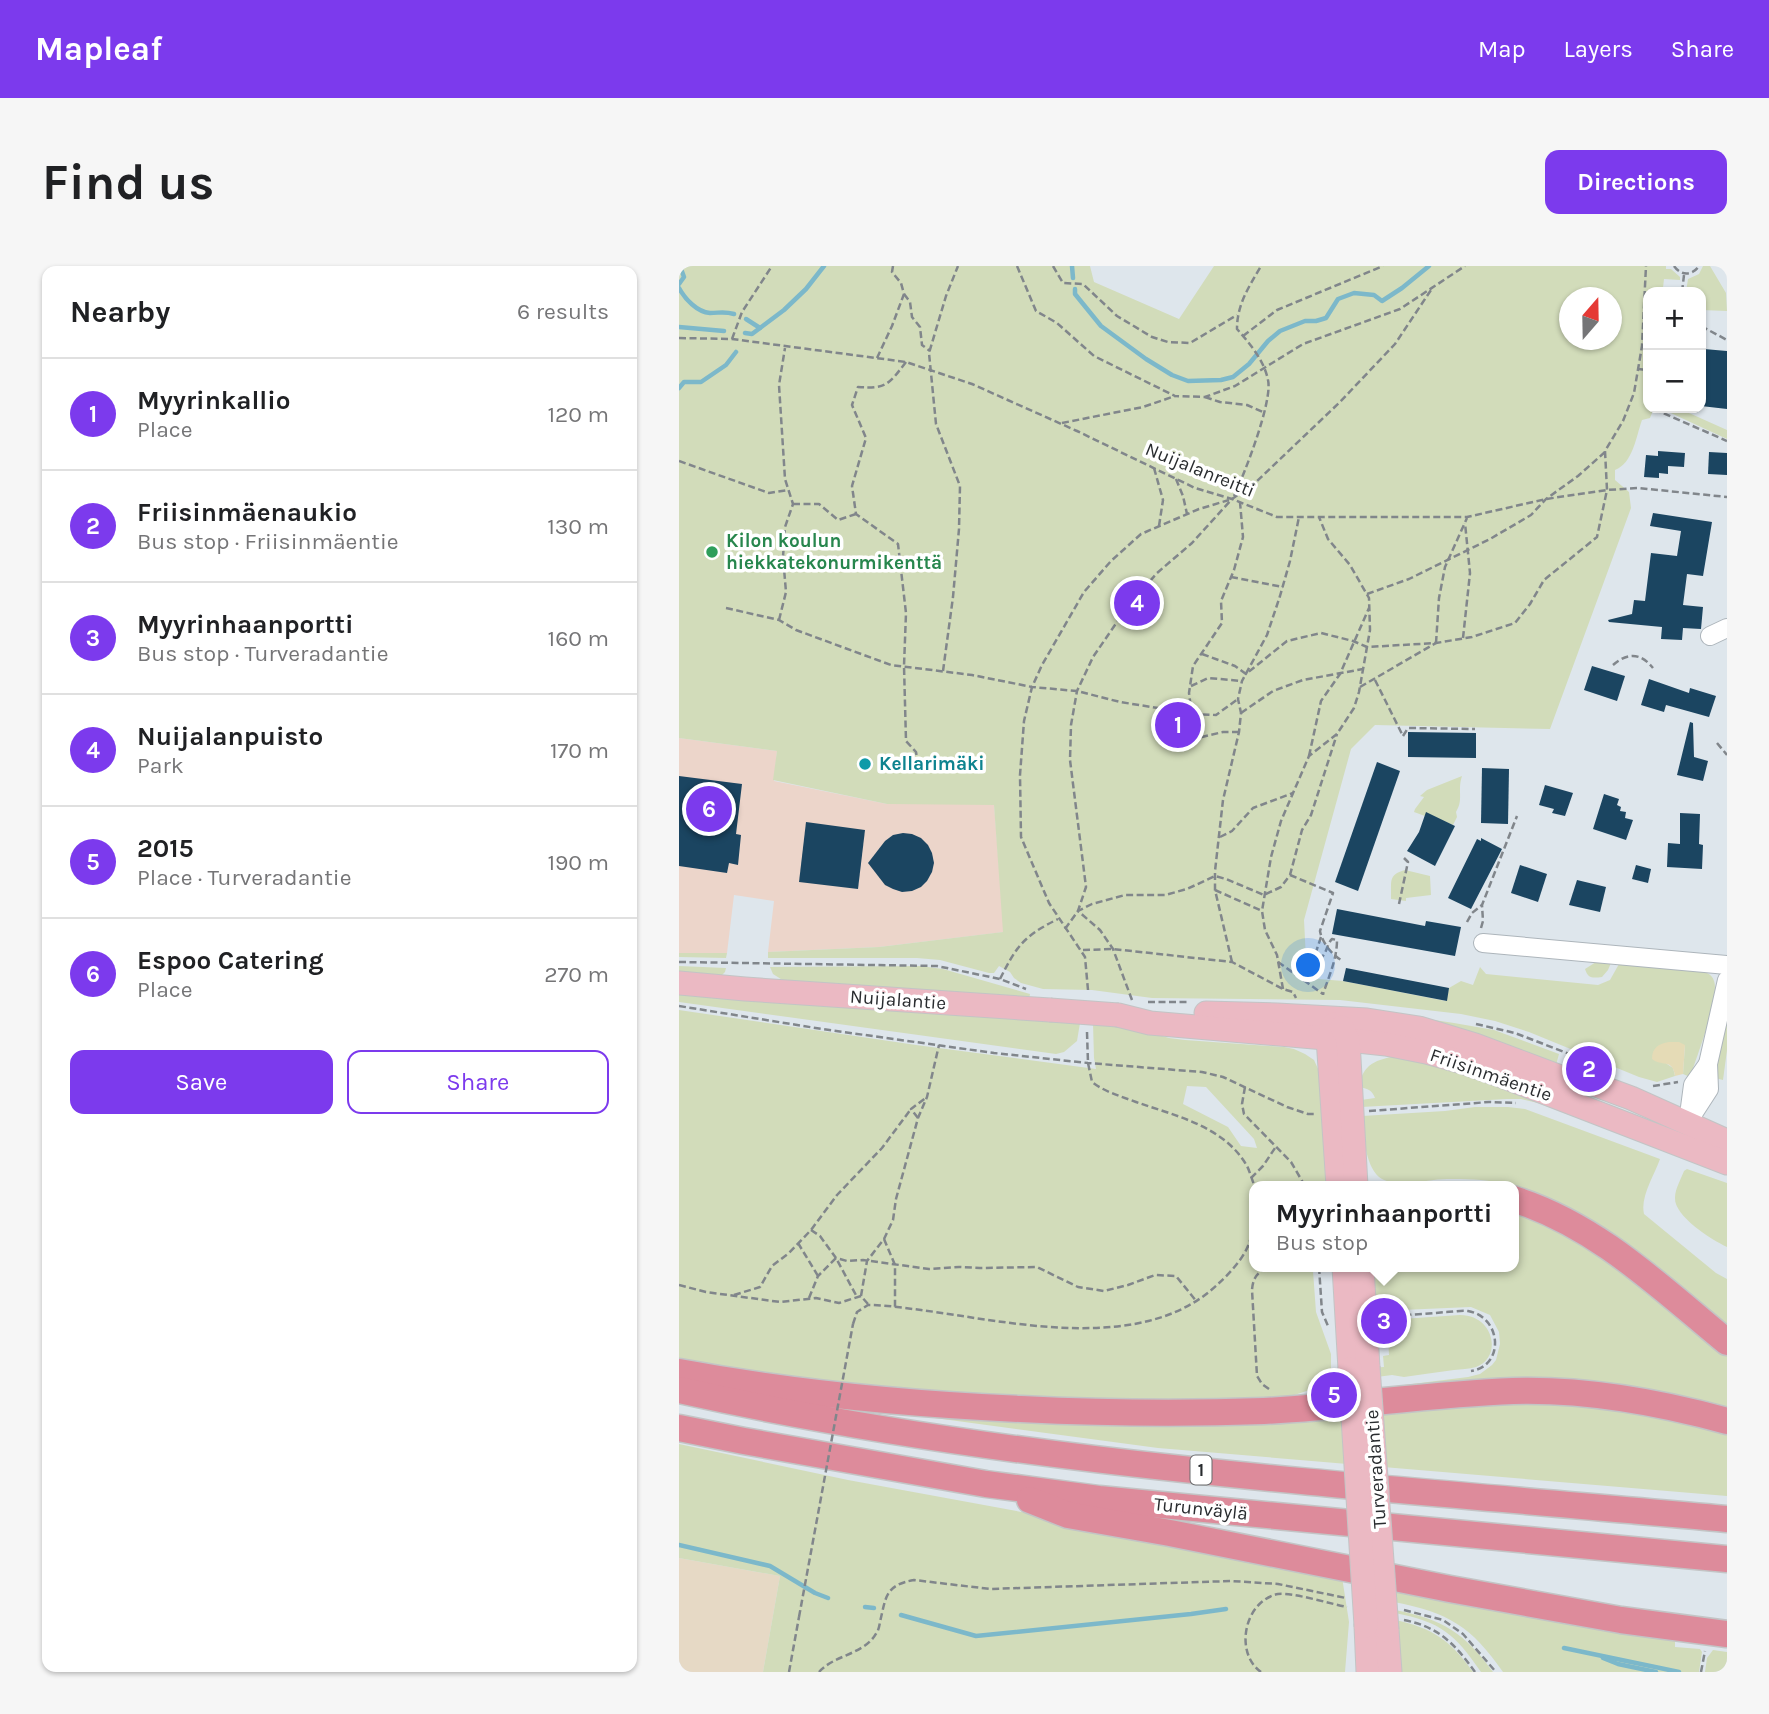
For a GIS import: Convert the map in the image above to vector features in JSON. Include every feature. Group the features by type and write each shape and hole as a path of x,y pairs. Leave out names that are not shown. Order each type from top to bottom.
{"highway":[{"path":"1519,1201 1552,1213 1588,1233 1631,1264 1727,1342"},
{"path":"679,1372 860,1399 954,1406 1088,1412 1267,1411 1515,1391 1621,1398 1683,1409 1727,1421"},
{"name":"Turunväylä","path":"679,1390 873,1428 1013,1450 1362,1487 1727,1519"},
{"name":"Turunväylä","path":"679,1428 986,1484 1099,1499 1727,1559"},
{"path":"986,1484 1068,1515 1476,1594 1622,1620 1727,1634"}],"main road":[{"name":"Nuijalantie","path":"679,982 1050,1010 1125,1008 1150,1023 1333,1025"},
{"name":"Friisinmäentie","path":"1333,1025 1367,1020 1419,1028 1475,1045 1563,1078 1585,1082 1727,1141"},
{"name":"Friisinmäentie","path":"1333,1025 1386,1044 1462,1062 1727,1163"},
{"path":"1333,1025 1338,1181"},
{"path":"1333,1025 1355,1181"},
{"name":"Turveradantie","path":"1345,1272 1359,1368 1378,1621 1390,1672"},
{"name":"Turveradantie","path":"1359,1368 1362,1272"},
{"name":"Turveradantie","path":"1368,1672 1378,1621"}],"street":[{"path":"1710,636 1727,628"},
{"path":"1482,936 1727,965"},
{"path":"1680,1145 1687,1123 1709,1089 1708,1063 1727,980"}],"path":[{"path":"732,339 742,312 772,266"},
{"path":"893,266 892,272 901,283 910,302 912,317 920,327 922,345 930,351"},
{"path":"943,671 960,529 960,486 936,424 930,351 958,266"},
{"path":"1017,266 1037,311 1057,323 1094,356 1175,396"},
{"path":"1053,266 1063,283 1083,284 1117,316 1152,337 1168,342 1190,343 1237,315"},
{"path":"1088,990 1082,950 1049,903 1021,837 1020,775 1024,721 1032,687 1084,592 1111,561 1141,534 1187,514 1232,499 1265,413 1269,382 1254,348 1237,329 1240,304 1261,266"},
{"path":"1243,336 1277,310 1383,266"},
{"path":"1205,397 1235,386 1303,344 1400,309 1465,266"},
{"path":"1367,594 1409,579 1490,539 1531,514 1605,452 1635,393 1642,346 1646,266"},
{"path":"1674,266 1684,274 1691,273 1699,266"},
{"path":"1683,287 1684,274"},
{"path":"1065,929 1078,911 1086,887 1070,760 1071,725 1077,691 1093,657 1128,606 1157,573 1192,543 1232,499 1255,483 1350,393 1395,344 1433,287"},
{"path":"877,358 904,294"},
{"path":"1706,329 1727,340"},
{"name":"Nuijalanreitti","path":"679,338 732,339 906,362 931,369 972,384 1059,423 1195,488 1277,517 1467,517 1546,499 1638,488 1727,497"},
{"path":"779,620 786,592 783,557 785,527 793,504 785,479 779,385 785,347"},
{"path":"906,362 893,379 877,388 858,387 852,405 866,438 852,486 856,514 898,544 907,613 904,666 906,741 916,752 918,765"},
{"path":"1638,369 1643,370"},
{"path":"1059,423 1143,407 1175,396 1205,397 1220,402 1247,405 1265,413"},
{"path":"1663,413 1727,441"},
{"path":"1246,674 1287,641 1321,633 1353,641 1367,648 1436,643 1515,623 1544,580 1597,537 1607,490 1605,452"},
{"path":"679,461 769,493 788,490"},
{"path":"1154,468 1163,500 1159,526"},
{"path":"1176,479 1187,514"},
{"path":"1239,732 1223,732 1202,737 1193,731 1189,693 1193,666 1222,622 1221,601 1243,537 1240,502"},
{"path":"793,504 819,504 838,520 856,514"},
{"path":"1232,962 1215,890 1215,876 1227,780 1239,732 1241,713 1238,699 1242,681 1267,635 1283,587 1299,517"},
{"path":"1078,911 1092,904 1125,895 1165,895 1187,889 1215,876 1264,895 1281,887 1290,875 1302,830 1311,815 1337,734 1354,708 1370,630 1369,598 1350,565 1328,540 1319,517"},
{"path":"1436,643 1439,598 1445,567 1467,517"},
{"path":"1463,638 1470,573 1465,522"},
{"path":"1231,577 1283,587"},
{"path":"1283,989 1275,950 1265,930 1262,911 1271,857 1281,821 1309,756 1321,701 1340,674 1369,607"},
{"path":"726,608 779,620 796,630 891,665 1032,687 1077,691 1164,709 1191,709"},
{"path":"1360,687 1436,643"},
{"path":"1202,654 1235,666 1246,674"},
{"path":"1612,665 1630,656 1646,660 1653,668"},
{"path":"1241,713 1273,691 1303,680 1363,669"},
{"path":"1190,686 1209,678 1242,681"},
{"path":"1375,679 1403,736 1408,728 1475,729"},
{"path":"1192,714 1216,715 1238,699"},
{"path":"1309,756 1337,734"},
{"path":"1717,743 1727,755"},
{"path":"1219,838 1232,831 1253,808 1293,793"},
{"path":"1482,936 1482,905 1517,816"},
{"path":"1399,904 1408,862 1404,858"},
{"path":"1290,875 1333,893 1320,931 1328,947 1343,961"},
{"path":"1215,890 1262,911"},
{"path":"1467,922 1472,912 1482,905"},
{"path":"1078,911 1100,930 1113,949 1125,1008"},
{"path":"1000,979 1017,948 1031,934 1058,919"},
{"path":"1321,937 1316,951 1318,957 1326,954 1332,939 1337,940 1336,956 1323,994"},
{"path":"1082,950 1113,949 1232,962 1293,992 1300,1004"},
{"path":"679,962 937,966 1000,979 1032,991"},
{"path":"1278,962 1323,994 1333,1025"},
{"path":"679,1006 939,1045 1088,1063 1202,1072 1245,1086 1287,1107 1316,1114"},
{"path":"1087,1023 1088,1063 1092,1082 1114,1094 1183,1118 1218,1134 1247,1167 1252,1181"},
{"path":"859,1297 867,1261 884,1239 893,1220 939,1045"},
{"path":"1245,1086 1242,1104 1244,1114 1291,1162 1302,1181"},
{"path":"734,1295 761,1286 772,1266 811,1230 837,1195 882,1148 911,1109 927,1097"},
{"path":"1362,1112 1489,1102 1524,1104"},
{"path":"911,1109 918,1118"},
{"path":"1251,1178 1276,1147"},
{"path":"811,1230 820,1236 837,1258 859,1297 868,1305"},
{"path":"884,1239 895,1265 895,1307"},
{"path":"797,1243 818,1276"},
{"path":"789,1672 853,1324 861,1308 868,1305 895,1307 1034,1325 1121,1326 1151,1320 1197,1302 1231,1270 1249,1244"},
{"path":"837,1258 929,1269 1037,1267 1078,1287 1104,1291 1155,1275 1176,1276 1197,1302"},
{"path":"809,1298 818,1276 837,1258"},
{"path":"679,1285 706,1292 780,1302 816,1298 839,1303 859,1297"},
{"path":"819,1672 825,1665 867,1644 878,1632 885,1598 890,1589 896,1584 914,1580 989,1589 1231,1581 1278,1584 1357,1600"},
{"path":"1261,1672 1255,1668 1246,1648 1247,1627 1258,1605 1280,1594 1378,1621 1417,1623 1444,1637 1461,1653 1475,1672"},
{"path":"1397,1608 1443,1620 1463,1634 1496,1672"},
{"path":"1701,1672 1705,1650"}],"shaded area":[{"path":"679,738 777,751 774,781 887,804 994,804 1004,932 879,947 768,952 774,901 734,895 727,953 679,953"},
{"path":"679,1558 780,1576 763,1672 679,1672"}],"green space":[{"path":"679,266 1090,266 1094,282 1179,319 1214,266 1666,266 1666,269 1671,269 1680,277 1680,280 1664,279 1663,287 1643,287 1643,413 1652,413 1650,418 1642,420 1630,456 1615,470 1615,480 1629,492 1631,508 1550,729 1375,725 1351,749 1304,920 1307,978 1343,981 1446,1001 1449,988 1461,981 1473,985 1480,967 1486,974 1598,985 1610,980 1619,964 1705,972 1714,981 1714,1000 1690,1077 1683,1074 1685,1045 1664,1062 1673,1068 1675,1076 1657,1082 1529,1032 1461,1014 1340,1000 1152,998 1092,990 1043,989 1021,983 999,966 994,973 989,973 940,960 917,958 768,958 768,952 879,947 1003,932 994,805 887,804 773,780 777,751 679,738"},
{"path":"1703,266 1710,266 1726,293 1727,311 1706,310 1706,287 1687,287 1688,279 1699,274"},
{"path":"1671,413 1689,413 1727,430 1727,439"},
{"path":"1462,776 1460,803 1453,825 1426,813 1425,816 1414,812 1424,797 1420,796 1427,790"},
{"path":"1405,870 1430,876 1431,895 1406,898 1406,901 1391,899 1393,877"},
{"path":"679,953 727,953 726,958 679,957"},
{"path":"1613,958 1602,977 1591,977 1586,972 1585,969 1596,962 1595,959"},
{"path":"679,966 726,968 718,979 679,974"},
{"path":"920,966 943,969 1030,994 1029,999 787,983 773,974 770,967"},
{"path":"679,994 1080,1023 1077,1041 1064,1052 1056,1054 679,1002"},
{"path":"679,1010 1096,1069 1093,1023 1128,1026 1169,1038 1294,1049 1314,1060 1319,1071 1332,1181 1249,1181 1249,1272 1313,1272 1316,1312 1331,1354 1331,1370 1384,1367 1383,1356 1389,1355 1387,1320 1460,1315 1472,1317 1487,1329 1492,1346 1490,1355 1476,1367 1331,1383 1276,1401 1078,1401 834,1385 679,1360","holes":["1187,1086 1206,1087 1254,1139 1257,1148 1241,1146 1228,1127 1183,1104"]},
{"path":"1727,1013 1727,1050 1723,1080 1715,1078"},
{"path":"1394,1014 1494,1030 1559,1054 1556,1065"},
{"path":"1397,1056 1423,1057 1664,1149 1521,1099 1361,1107 1361,1100 1375,1098 1369,1090 1360,1087 1367,1068 1377,1061"},
{"path":"1475,1107 1525,1109 1660,1159 1646,1194 1644,1214 1727,1279 1727,1331 1591,1223 1541,1195 1519,1188 1519,1181 1385,1181 1374,1172 1366,1148 1362,1116"},
{"path":"1687,1169 1727,1183 1727,1247 1695,1227 1676,1205 1676,1191"},
{"path":"1519,1211 1591,1244 1727,1353 1727,1411 1396,1386 1480,1374 1496,1360 1500,1344 1499,1332 1490,1315 1471,1307 1378,1311 1371,1272 1519,1272"},
{"path":"1565,1400 1727,1428 1727,1496 1158,1448 920,1416"},
{"path":"679,1444 848,1480 1168,1539 1342,1577 1349,1622 1345,1672 763,1672 780,1576 679,1558"},
{"path":"1393,1583 1675,1640 1675,1647 1700,1649 1702,1652 1699,1672 1503,1672 1480,1643 1457,1624 1430,1611 1394,1602"},
{"path":"1395,1610 1426,1618 1451,1630 1472,1647 1493,1672 1481,1672 1463,1648 1436,1626 1395,1613"},
{"path":"1395,1620 1420,1627 1440,1637 1473,1672 1398,1672"},
{"path":"1713,1650 1727,1652 1727,1672 1705,1672 1707,1658"}],"sand":[{"path":"1669,1042 1685,1045 1683,1074 1675,1076 1672,1067 1652,1059 1657,1047"}],"building":[{"path":"1706,349 1727,351 1727,409 1706,407"},
{"path":"1658,451 1685,453 1684,467 1668,466 1668,474 1659,473 1659,478 1644,477 1646,455 1658,456"},
{"path":"1709,452 1727,453 1727,475 1708,474"},
{"path":"1653,513 1712,522 1703,576 1687,574 1683,605 1703,607 1701,629 1683,628 1682,640 1661,639 1662,627 1608,620 1632,614 1634,600 1645,601 1651,553 1677,556 1681,531 1650,526"},
{"path":"1592,666 1625,676 1617,701 1584,690"},
{"path":"1649,679 1689,693 1690,688 1716,696 1709,717 1666,705 1664,712 1641,705"},
{"path":"1690,722 1693,723 1694,757 1708,761 1703,781 1677,775"},
{"path":"1408,732 1476,733 1476,758 1408,757"},
{"path":"1377,762 1400,771 1358,891 1335,882"},
{"path":"1482,768 1509,769 1508,824 1481,823"},
{"path":"679,776 742,784 736,834 741,835 738,865 729,863 727,873 679,866"},
{"path":"1545,785 1573,793 1565,816 1552,813 1554,809 1539,805"},
{"path":"1604,794 1619,799 1617,805 1621,807 1620,811 1626,812 1625,818 1633,820 1626,840 1593,829"},
{"path":"1426,812 1455,826 1435,866 1407,851 1419,832"},
{"path":"1680,813 1700,814 1702,869 1667,867 1668,843 1680,844"},
{"path":"806,822 865,830 858,889 799,882"},
{"path":"903,833 921,838 928,845 934,863 932,872 921,887 902,892 885,885 868,863 885,841 893,835"},
{"path":"1481,838 1502,849 1471,909 1448,898 1477,839 1481,841"},
{"path":"1520,865 1547,874 1538,902 1511,893"},
{"path":"1636,865 1651,869 1648,883 1632,879"},
{"path":"1577,880 1606,887 1600,912 1569,905"},
{"path":"1337,909 1425,926 1426,921 1461,927 1455,956 1332,934"},
{"path":"1346,968 1449,988 1447,1001 1343,981"}],"waterway":[{"path":"679,284 684,277 680,266"},
{"path":"745,333 752,334 784,310 806,289 824,266"},
{"path":"1072,266 1073,278"},
{"path":"1075,289 1075,294 1101,326 1146,359 1172,375 1188,381 1221,380 1233,377 1249,364 1280,331 1305,321 1326,318 1338,299 1354,293 1374,295 1382,301 1429,266"},
{"path":"679,288 696,308 710,313 734,314"},
{"path":"746,319 760,328"},
{"path":"679,327 724,331"},
{"path":"679,388 684,382 701,382 726,365 736,352"},
{"path":"679,1545 770,1566 828,1598"},
{"path":"865,1607 874,1608"},
{"path":"901,1615 976,1636 1226,1609"},
{"path":"1564,1648 1679,1672"},
{"path":"1603,1658 1656,1672"}],"place":[{"name":"Kilon koulun hiekkatekonurmikenttä","path":"712,552"},
{"name":"Nuijalanpuisto","path":"1137,603"},
{"name":"Myyrinkallio","path":"1178,725"},
{"name":"Kellarimäki","path":"865,764"},
{"name":"Espoo Catering","path":"709,809"},
{"name":"Friisinmäenaukio","path":"1589,1069"},
{"name":"Myyrinhaanportti","path":"1384,1321"},
{"name":"2015","path":"1334,1395"}]}
